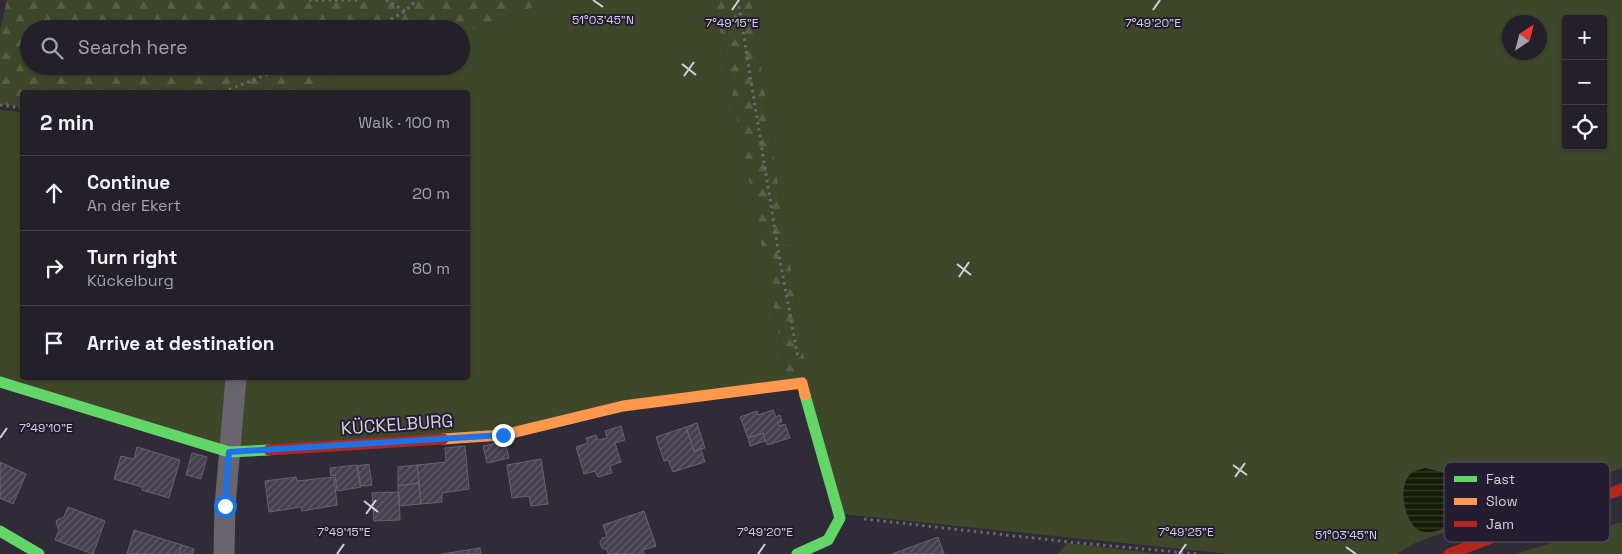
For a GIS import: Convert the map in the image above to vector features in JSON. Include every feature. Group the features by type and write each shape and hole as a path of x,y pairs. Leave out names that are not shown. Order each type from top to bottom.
{"street":[{"path":"224,554 225,506 236,380"},
{"name":"KÜCKELBURG","path":"0,382 229,452 503,435 623,406 802,383"},
{"path":"797,554 828,540 839,516 802,383"},
{"path":"1610,494 1622,489"},
{"path":"0,531 39,554"},
{"path":"1449,554 1481,542"}],"path":[{"path":"309,0 358,0"},
{"path":"386,0 405,11"},
{"path":"390,20 405,11 417,0"},
{"path":"738,0 779,255 802,383"},
{"path":"229,90 266,75"},
{"path":"0,105 20,108"},
{"path":"839,516 1059,541 1199,554"}],"green space":[{"path":"7,0 554,0 470,30 470,20 20,20 20,75 340,75 298,90 20,90 20,107 0,104 0,30"},
{"path":"554,0 714,0 788,382 501,432 232,450 239,380 470,380 470,90 298,90 340,75 470,75 470,30"},
{"path":"714,0 751,0 807,378 788,382"},
{"path":"751,0 1622,0 1622,468 1610,472 1610,462 1444,462 1444,532 1415,543 1397,554 1230,554 841,514 808,385"},
{"path":"0,110 20,112 20,380 233,380 225,449 0,382"},
{"path":"1622,522 1622,554 1515,554 1555,542 1610,542 1610,526"},
{"path":"1067,543 1163,554 1058,554"}],"shaded area":[{"path":"1425,468 1444,473 1444,528 1429,532 1418,530 1408,517 1404,500 1405,483 1408,477 1415,471"}],"building":[{"path":"773,410 776,417 780,415 782,422 778,423 779,426 785,424 790,438 767,445 763,433 748,438 740,417 757,411 758,415"},
{"path":"697,423 705,448 694,451 686,427"},
{"path":"621,426 625,440 615,443 621,462 610,466 612,473 598,477 595,471 584,474 576,447 588,443 586,438 596,435 598,440 607,438 605,431"},
{"path":"686,427 694,451 701,449 705,462 673,472 668,460 664,461 656,437"},
{"path":"763,433 765,441 750,446 748,438"},
{"path":"505,441 509,458 487,463 483,446"},
{"path":"465,446 469,489 442,493 442,502 421,504 417,465 446,462 445,448"},
{"path":"137,447 180,460 169,498 142,490 142,487 114,479 121,456 134,459"},
{"path":"192,453 207,457 201,479 186,475"},
{"path":"541,459 548,504 531,506 529,496 512,498 507,465"},
{"path":"0,462 26,474 13,504 0,498"},
{"path":"369,464 372,485 360,486 357,466"},
{"path":"357,465 361,487 337,491 335,475 331,476 330,468"},
{"path":"417,465 419,483 398,486 398,467"},
{"path":"296,477 297,481 334,477 337,505 302,511 301,507 269,512 265,481"},
{"path":"419,483 421,504 399,506 398,486"},
{"path":"399,492 400,520 374,521 372,493"},
{"path":"68,507 105,521 93,554 55,540 59,530 56,523 57,520 64,517"},
{"path":"644,511 656,546 643,550 644,554 608,554 607,550 602,548 600,543 602,538 607,537 603,525"},
{"path":"134,530 182,545 179,554 127,554"},
{"path":"938,537 944,554 892,554"},
{"path":"182,545 194,549 193,554 179,554"},
{"path":"480,548 481,554 442,554"}],"traffic: fast":[{"path":"0,382 229,452 269,450"},
{"path":"797,554 828,540 840,518 805,395"},
{"path":"0,531 39,554"}],"traffic: slow":[{"path":"443,439 503,435 623,406 802,383 805,395"}],"traffic: jam":[{"path":"269,450 443,439"},
{"path":"1610,494 1622,489"},
{"path":"1449,554 1481,542"}],"route":[{"path":"225,506 229,452 503,435"}]}
